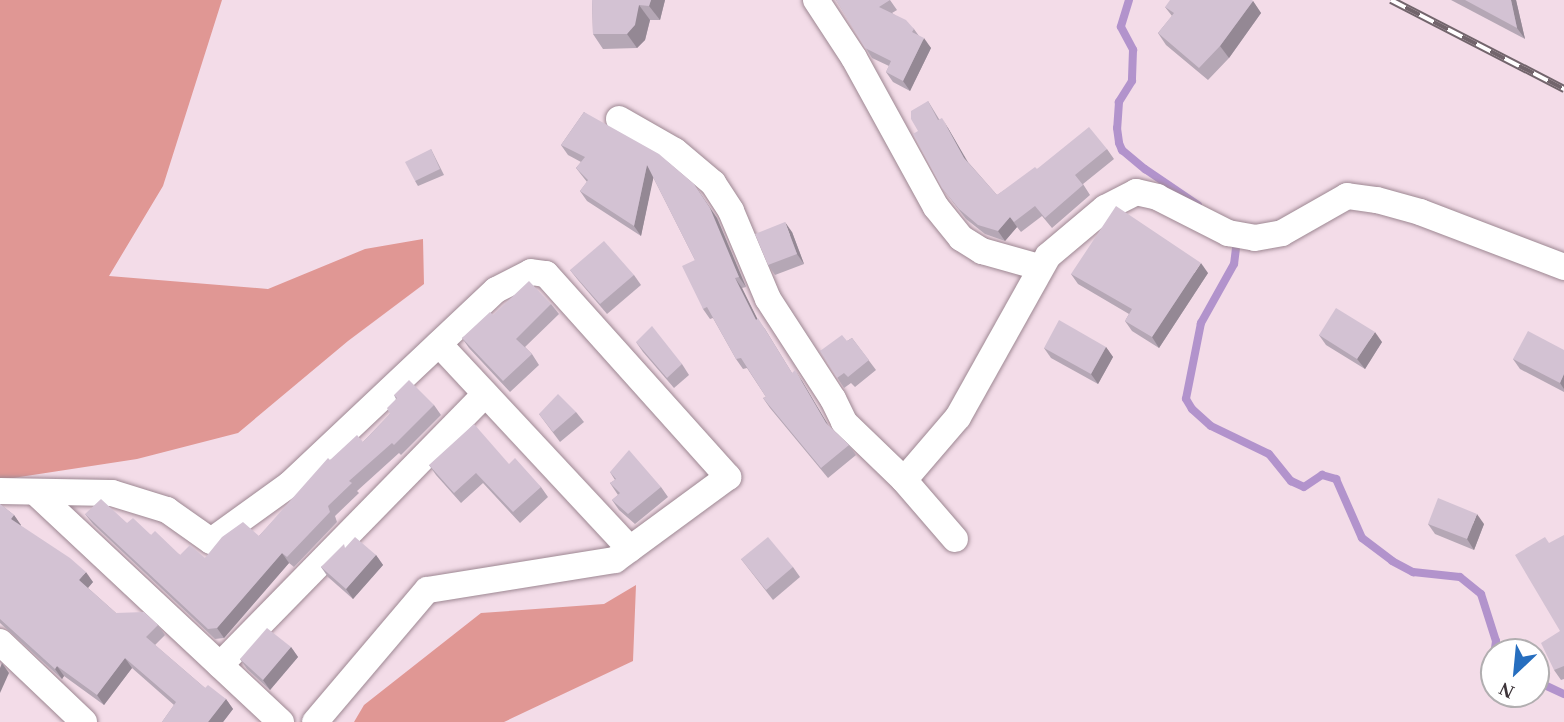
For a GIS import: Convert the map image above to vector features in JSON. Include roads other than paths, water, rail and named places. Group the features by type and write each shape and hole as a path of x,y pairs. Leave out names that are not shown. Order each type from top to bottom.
{"street":[{"path":"816,0 854,58 936,207 961,238 982,251 1039,267"},
{"path":"619,119 675,151 713,183 731,211 768,299 833,399 844,422 904,480 955,539"},
{"path":"904,480 958,417 1039,267 1048,256 1105,208 1136,192 1157,197 1228,233 1255,238 1282,233 1347,195 1377,200 1420,212 1564,267"},
{"path":"0,491 112,493 167,510 211,541 290,484 496,290 531,272 546,274 728,477 615,560 427,590 315,722"},
{"path":"439,344 630,549"},
{"path":"220,665 485,394"},
{"path":"34,492 281,722"},
{"path":"0,642 76,720"}],"waterway":[{"path":"1129,0 1121,27 1133,50 1132,81 1119,102 1119,143 1122,150 1145,169 1198,205"},
{"path":"1237,240 1234,264 1201,323 1186,399 1192,409 1211,426 1269,454 1291,481 1304,487 1322,475 1336,479 1362,538 1392,561 1413,572 1460,577 1481,594 1495,638"},
{"path":"1550,688 1564,694"}],"railway":[{"path":"1391,0 1564,89"}]}
